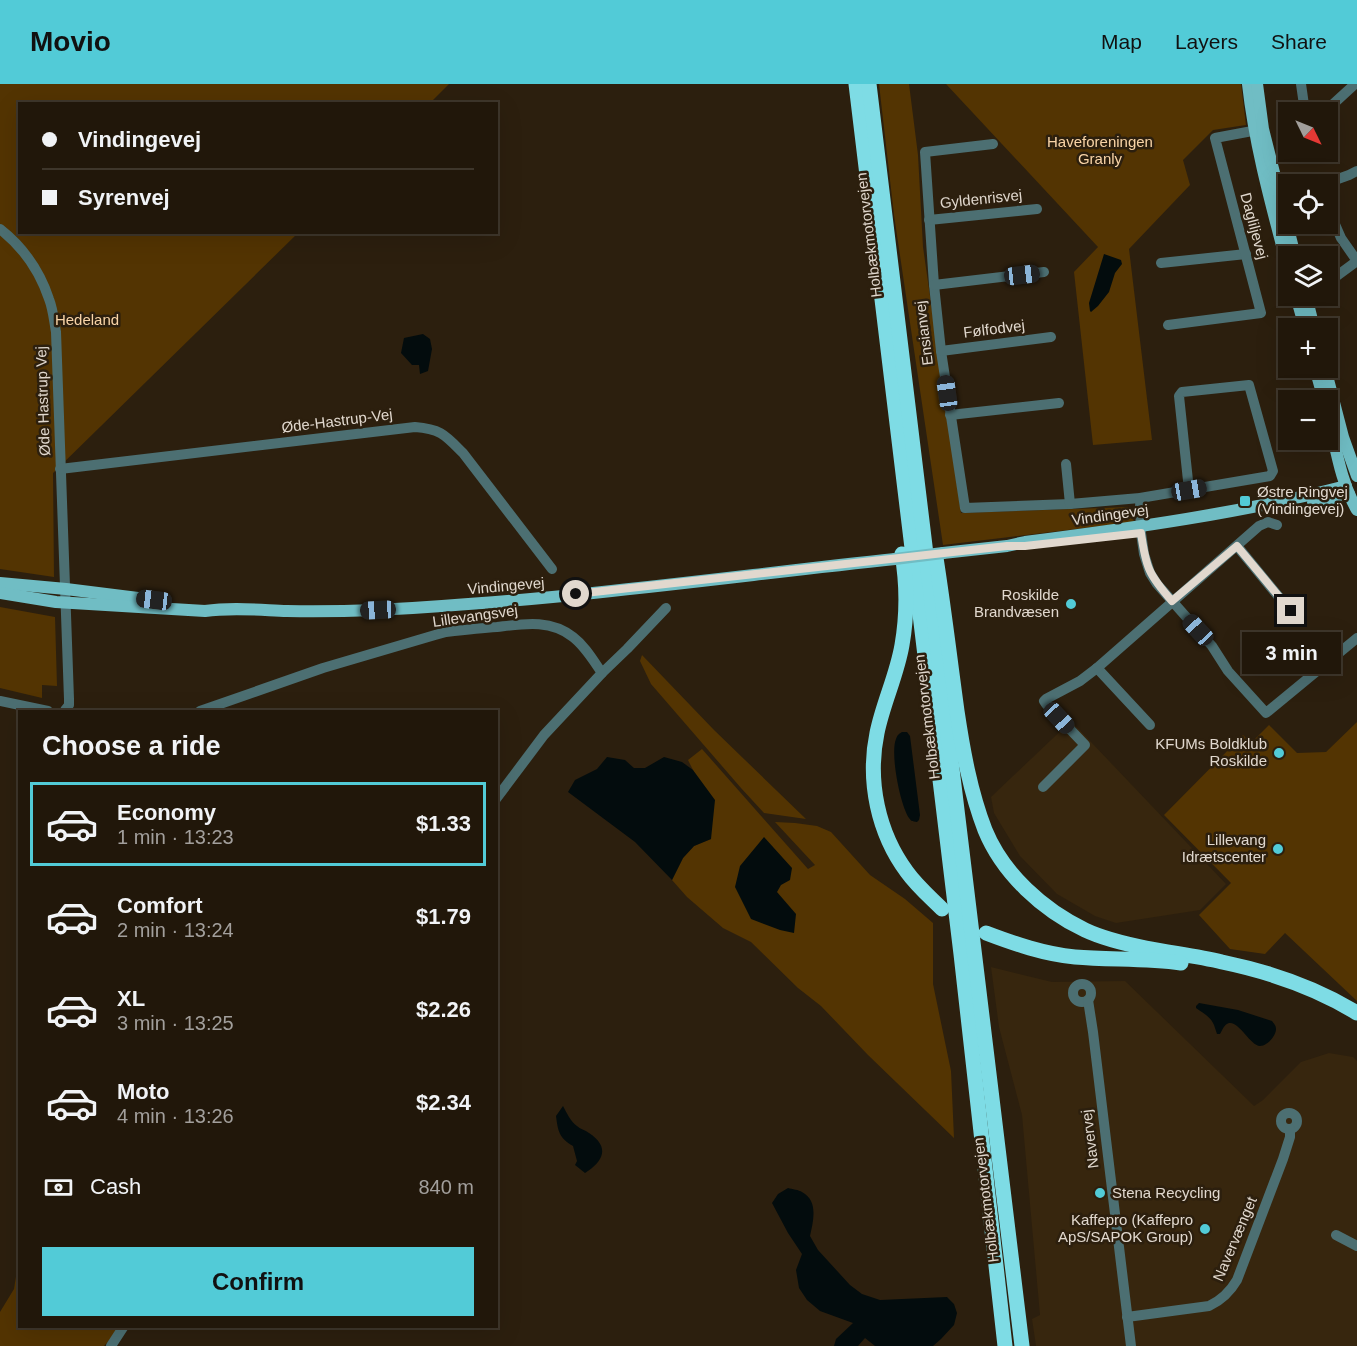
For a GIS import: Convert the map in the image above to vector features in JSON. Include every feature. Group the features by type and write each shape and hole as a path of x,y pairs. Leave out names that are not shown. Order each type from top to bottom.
{"highway":[{"name":"Holbækmotorvejen","path":"856,84 961,954 1005,1346"},
{"name":"Holbækmotorvejen","path":"869,84 1022,1346"},
{"path":"906,384 919,443 964,757 986,831 999,856 1036,899 1086,931 1147,948 1270,973 1303,985 1357,1013"},
{"path":"897,428 905,612 902,645 877,732 873,760 874,787 880,817 891,844 906,871 942,909"},
{"path":"986,933 1016,944 1065,955 1176,962 1227,969 1264,978 1312,996 1357,1021"}],"main road":[{"path":"1248,84 1292,246"},
{"path":"1257,84 1261,164 1282,246"},
{"path":"1328,378 1343,437 1357,510"},
{"path":"1336,450 1341,470 1354,487"},
{"name":"Vindingevej","path":"0,593 66,603 205,611 221,609 356,611 532,599 1007,546 1025,546 1281,510 1354,487"},
{"name":"Vindingevej","path":"0,584 66,589 205,605 221,609"}],"street":[{"path":"1301,84 1304,102"},
{"path":"1335,102 1355,84"},
{"name":"Dagliljevej","path":"1168,325 1262,313 1215,138 1259,130"},
{"name":"Ensianvej","path":"993,144 925,152 941,351 965,508 1070,504 1140,498 1189,490 1270,476 1273,471 1249,385 1180,393 1189,490"},
{"path":"1338,178 1357,171"},
{"name":"Gyldenrisvej","path":"929,220 1037,208"},
{"name":"Øde Hastrup Vej","path":"0,229 27,256 41,278 50,301 56,332 66,589"},
{"path":"1338,231 1357,261 1338,275"},
{"path":"1161,263 1246,254"},
{"path":"934,285 1044,273"},
{"name":"Følfodvej","path":"941,351 1051,338"},
{"path":"950,415 1059,403"},
{"name":"Øde-Hastrup-Vej","path":"60,469 415,427 432,429 447,437 463,453 552,569"},
{"path":"1065,464 1070,504"},
{"path":"1140,498 1144,554 1150,573 1157,584 1209,641 1228,671 1266,713 1357,638"},
{"path":"1043,787 1085,745 1044,701 1083,679 1097,668 1259,526 1268,522 1278,525"},
{"path":"1237,546 1292,613"},
{"path":"66,589 69,705 66,710"},
{"path":"498,796 544,735 602,672 666,608"},
{"name":"Lillevangsvej","path":"203,710 323,668 446,632 522,624 542,624 562,630 582,646 602,672"},
{"path":"1097,668 1150,726"},
{"path":"0,701 43,710"},
{"name":"Navervej","path":"1088,1000 1131,1346"},
{"name":"Navervænget","path":"1127,1317 1209,1306 1218,1302 1231,1290 1237,1280 1283,1159 1290,1137 1290,1129"},
{"path":"1336,1235 1357,1246"},
{"path":"111,1346 123,1328"}],"shaded area":[{"path":"1104,254 1121,260 1122,264 1115,273 1109,292 1091,312 1089,303"},
{"path":"423,334 430,339 432,349 428,371 420,374 419,365 412,365 401,353 404,338"},
{"path":"1071,721 1226,884 1200,910 1116,923 1095,916 1057,894 1020,856 994,813 991,797"},
{"path":"902,732 907,732 910,736 920,815 917,822 911,820 906,811 897,779 894,746 897,736"},
{"path":"607,757 625,760 634,768 645,768 664,757 682,762 693,770 715,800 711,839 694,846 683,858 672,880 635,842 568,792 575,780 597,769"},
{"path":"764,837 792,868 790,880 781,885 777,892 796,914 794,933 751,919 735,887 740,866"},
{"path":"991,967 1052,982 1125,981 1254,1106 1301,1062 1329,1053 1353,1057 1357,1061 1357,1346 1036,1346 1032,1319 1040,1315 1022,1115 999,1027"},
{"path":"1199,1003 1238,1010 1272,1021 1276,1032 1263,1046 1252,1042 1233,1023 1224,1026 1220,1034 1217,1034 1211,1020 1196,1008"},
{"path":"563,1106 572,1122 596,1138 602,1149 597,1164 585,1173 575,1165 577,1161 573,1146 562,1137 559,1130 556,1116"},
{"path":"788,1188 802,1192 811,1201 813,1212 810,1236 818,1250 850,1285 862,1294 880,1300 947,1297 954,1304 957,1313 954,1325 933,1346 875,1346 865,1338 858,1346 834,1346 836,1339 853,1323 820,1311 807,1300 799,1288 796,1270 802,1254 772,1203 778,1194"}],"green space":[{"name":"Hedeland","path":"0,84 449,84 431,102 18,102 18,234 297,234 53,473 54,577 0,569"},
{"path":"879,84 909,84 918,155 923,247 961,513 1130,507 1134,522 943,545 894,215"},
{"name":"Haveforeningen Granly","path":"946,84 1241,84 1246,125 1213,130 1183,160 1190,185 1129,249 1152,440 1093,445 1074,272 1098,247"},
{"path":"0,607 55,617 57,686 42,685 42,698 0,688"},
{"path":"642,655 714,730 806,819 764,813 651,684 640,661"},
{"name":"Lillevang Idrætscenter","path":"1357,722 1357,1001 1285,933 1265,954 1230,949 1199,915 1231,883 1164,815 1243,735 1251,743 1269,725 1297,753 1326,752"},
{"path":"702,749 808,869 815,865 775,822 817,826 831,832 870,875 905,899 933,923 933,984 951,1071 954,1138 821,1006 798,988 751,942 723,928 687,897 672,880 683,858 694,846 711,839 693,770 688,760"},
{"path":"18,1264 18,1328 119,1328 104,1346 0,1346 0,1312 14,1289"}],"place":[{"name":"Østre Ringvej (Vindingevej)","path":"1245,501"},
{"name":"Roskilde Brandvæsen","path":"1071,604"},
{"name":"KFUMs Boldklub Roskilde","path":"1279,753"},
{"name":"Lillevang Idrætscenter","path":"1278,849"},
{"name":"Stena Recycling","path":"1100,1193"},
{"name":"Kaffepro (Kaffepro ApS/SAPOK Group)","path":"1205,1229"}],"route":[{"path":"576,594 1141,533 1150,573 1172,601 1237,546 1291,611"}]}
